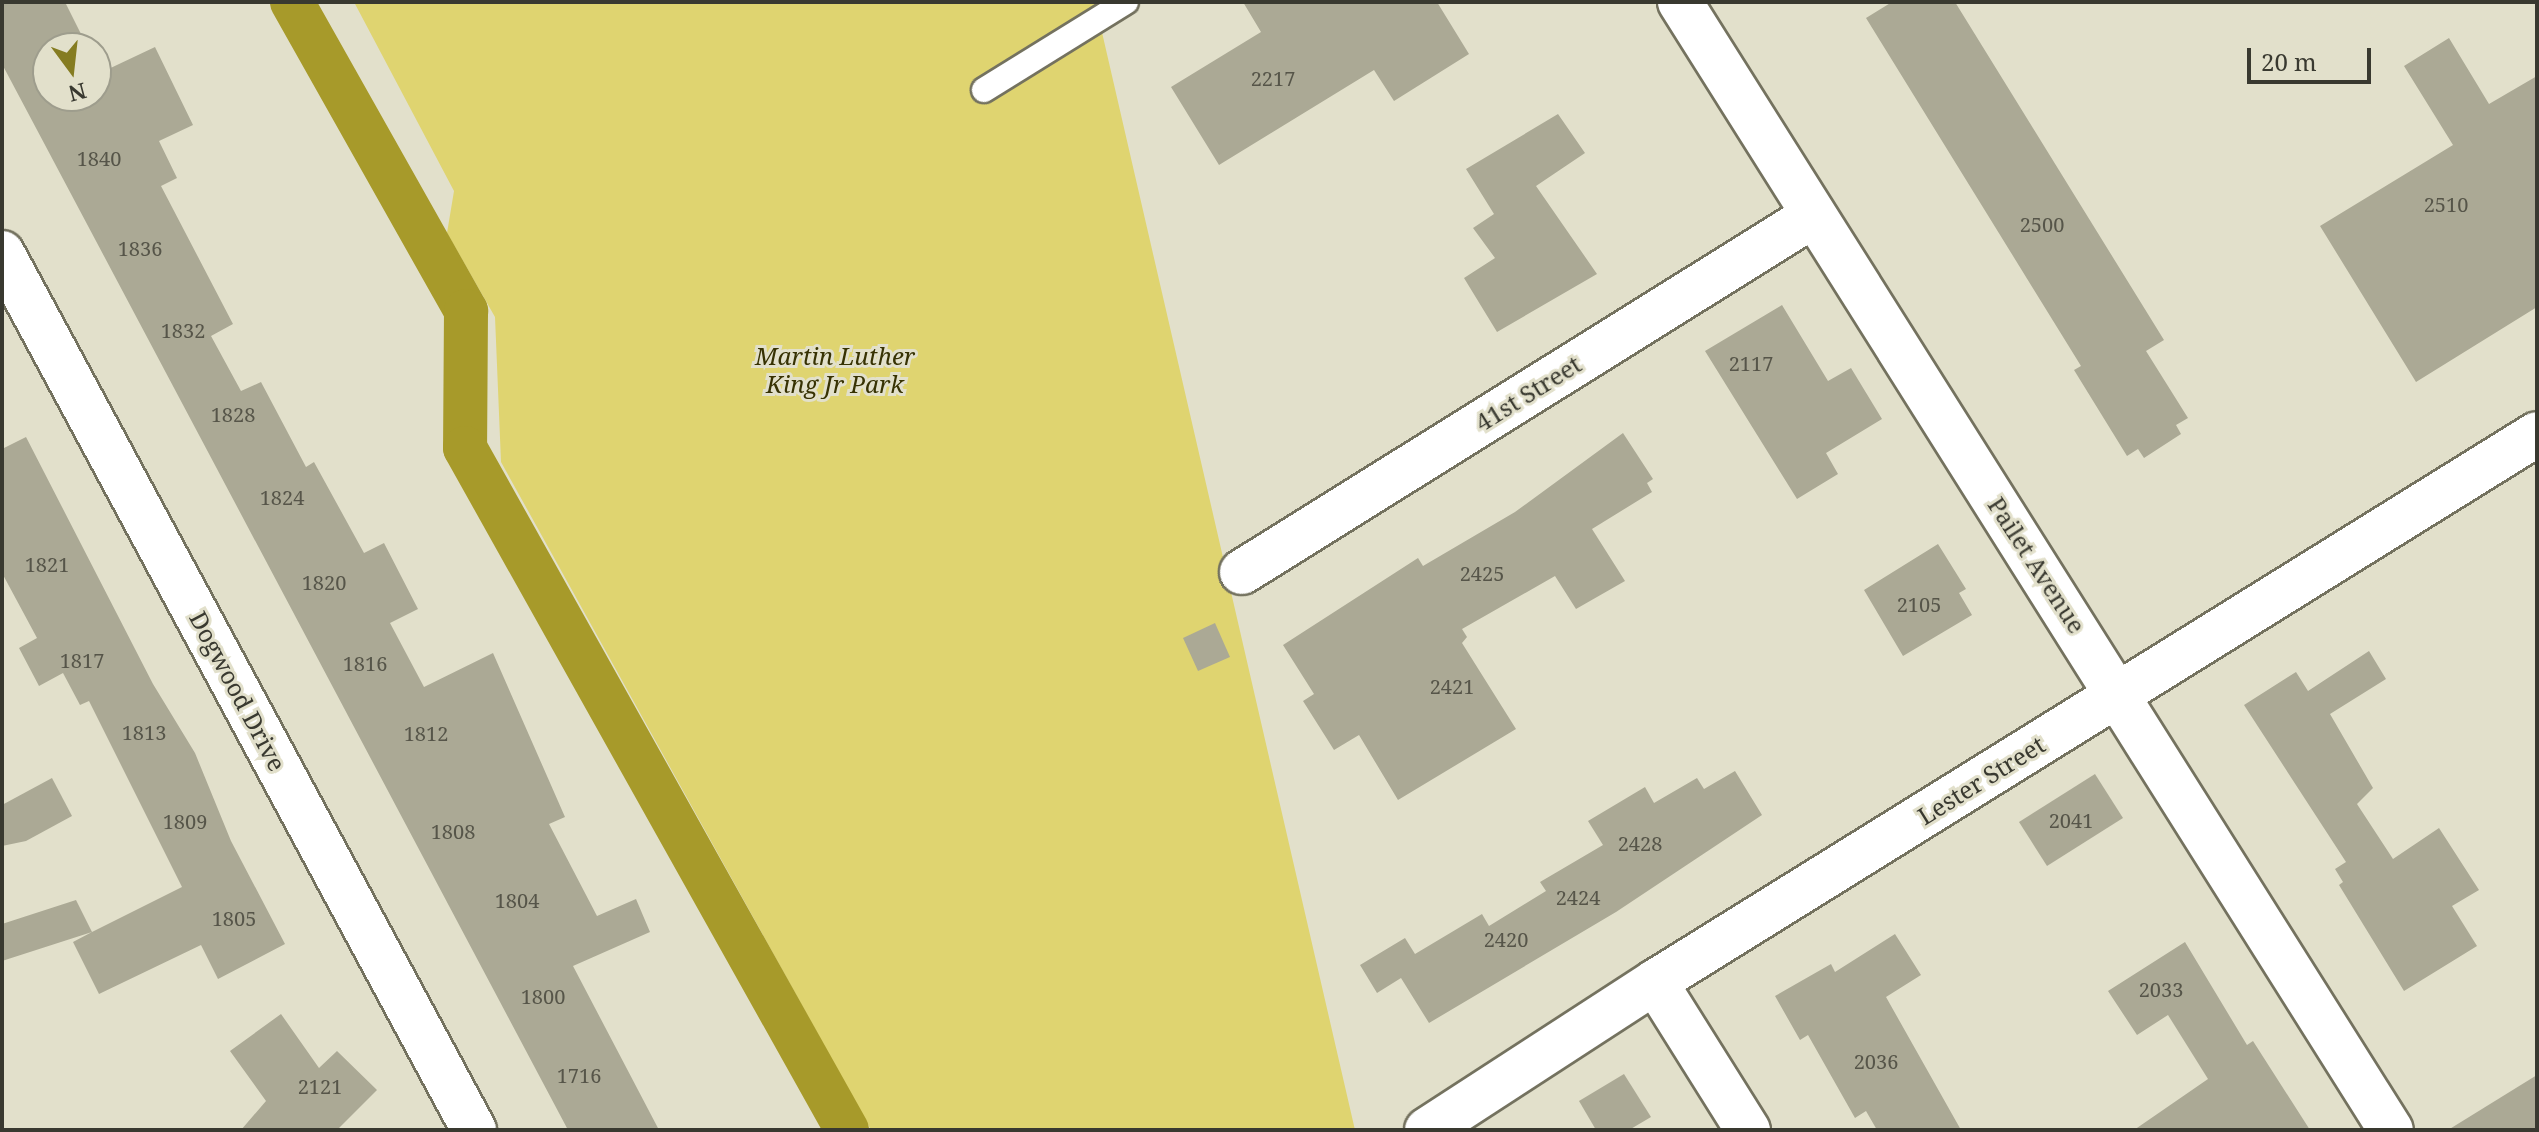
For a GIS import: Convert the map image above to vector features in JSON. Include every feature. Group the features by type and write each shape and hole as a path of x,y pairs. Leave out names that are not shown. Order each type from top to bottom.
{"street":[{"name":"Pailet Avenue","path":"1680,2 2391,1130"},
{"name":"41st Street","path":"1242,572 1814,215"},
{"name":"Dogwood Drive","path":"2,253 474,1130"},
{"name":"Lester Street","path":"1427,1130 1655,982 2537,434"},
{"path":"1655,982 1748,1130"}],"lane":[{"path":"984,90 1126,2"}],"green space":[{"name":"Martin Luther King Jr Park","path":"354,2 1095,2 1355,1130 871,1130 501,462 495,317 447,233 454,191"}],"building":[{"path":"2,2 65,2 80,32 32,32 32,112 112,112 112,67 155,47 193,125 159,141 177,178 161,186 233,324 211,336 241,391 261,382 306,467 314,462 364,553 384,543 418,609 390,623 424,687 493,653 565,817 549,824 597,916 636,899 650,932 573,966 659,1130 568,1130 2,64"},
{"path":"1243,2 1437,2 1469,54 1394,101 1374,70 1219,165 1171,87 1261,32"},
{"path":"1892,2 1955,2 2164,340 2146,351 2188,418 2176,425 2181,434 2144,458 2138,449 2127,456 2074,370 2081,366 1866,18"},
{"path":"2449,38 2489,104 2537,76 2537,307 2416,382 2320,226 2453,145 2404,66"},
{"path":"1558,114 1585,153 1536,186 1597,274 1497,332 1464,278 1495,258 1473,228 1494,214 1466,169"},
{"path":"1782,305 1828,381 1851,368 1882,419 1826,453 1838,474 1797,499 1705,351"},
{"path":"1623,433 1653,479 1647,483 1652,492 1592,529 1625,581 1576,609 1555,576 1462,629 1467,637 1462,643 1516,729 1398,800 1359,735 1334,750 1303,701 1314,694 1283,645 1418,558 1423,566 1515,512"},
{"path":"26,437 153,684 195,753 231,841 285,944 218,979 201,945 99,994 73,942 182,887 89,701 80,705 63,673 39,686 19,648 37,638 2,573 2,449"},
{"path":"1938,544 1966,589 1959,593 1972,615 1903,656 1864,590"},
{"path":"1215,623 1230,657 1198,671 1183,638"},
{"path":"2369,651 2386,679 2330,714 2373,788 2357,804 2393,859 2439,828 2479,890 2452,906 2477,946 2404,991 2339,885 2343,882 2335,869 2346,862 2244,705 2296,672 2308,691"},
{"path":"1735,771 1762,815 1616,912 1429,1023 1401,978 1377,993 1360,965 1405,938 1415,954 1482,914 1489,926 1546,891 1540,882 1603,845 1588,821 1645,787 1654,803 1697,778 1704,789"},
{"path":"2095,774 2123,818 2047,866 2019,822"},
{"path":"52,778 72,816 26,841 2,846 2,805"},
{"path":"76,900 92,932 2,961 2,924"},
{"path":"1895,934 1921,975 1886,997 1961,1130 1877,1130 1866,1111 1855,1118 1808,1035 1800,1040 1775,996 1831,964 1835,972"},
{"path":"2185,942 2247,1045 2253,1041 2310,1130 2134,1130 2208,1079 2168,1015 2137,1035 2108,991"},
{"path":"281,1014 319,1068 337,1051 377,1090 337,1130 241,1130 266,1101 230,1051"},
{"path":"1624,1074 1651,1117 1629,1130 1596,1130 1579,1101"},
{"path":"2537,1075 2537,1130 2448,1130"}],"waterway":[{"path":"292,2 466,311 465,448 847,1130"}]}
